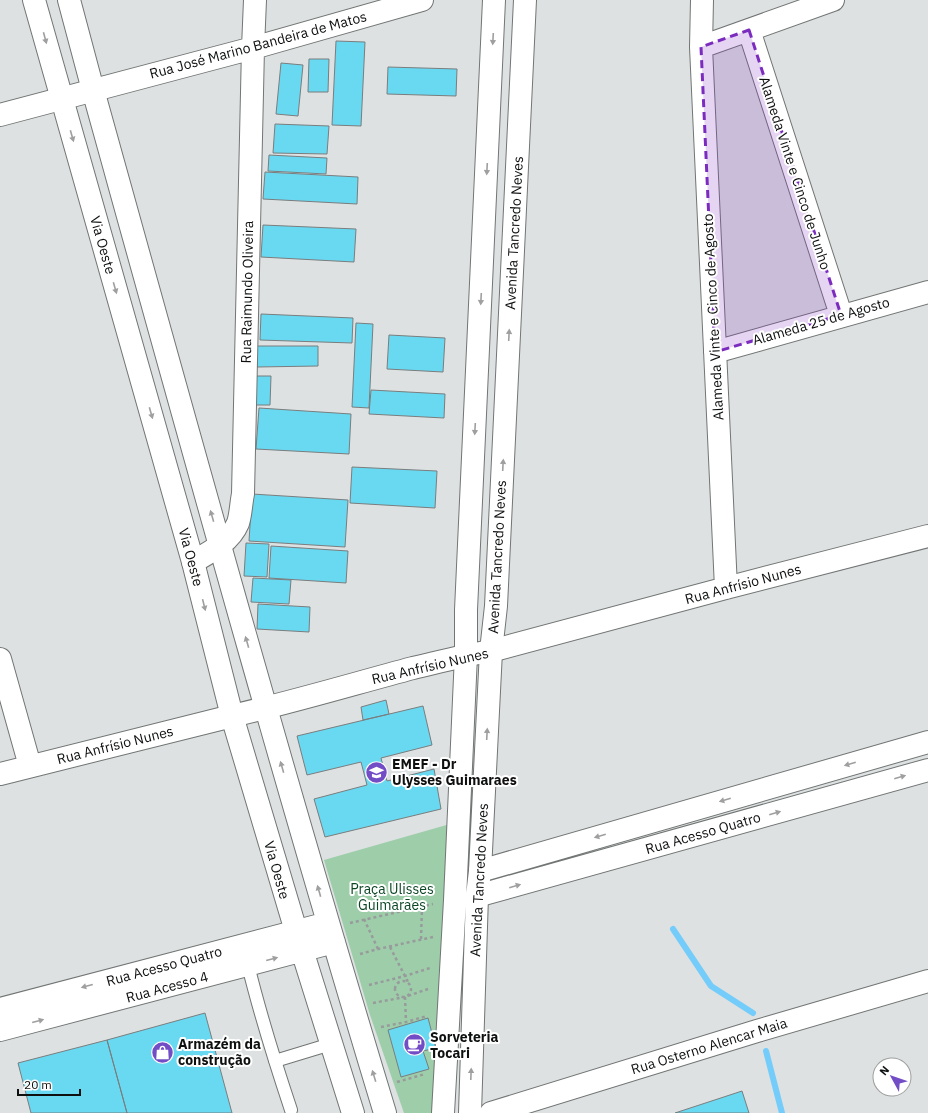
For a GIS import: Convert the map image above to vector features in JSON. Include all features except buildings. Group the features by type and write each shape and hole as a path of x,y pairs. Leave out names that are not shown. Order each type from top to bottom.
{"street":[{"name":"Via Oeste","path":"34,0 193,562 232,716 299,941 353,1113"},
{"path":"69,0 92,90 220,546 266,708 335,930 385,1113"},
{"name":"Rua Raimundo Oliveira","path":"193,562 220,546 231,535 238,522 242,494 255,0"},
{"name":"Rua José Marino Bandeira de Matos","path":"0,115 253,48 422,0"},
{"name":"Avenida Tancredo Neves","path":"443,1113 455,900 466,655 466,602 494,0"},
{"name":"Avenida Tancredo Neves","path":"470,1113 477,896 480,871 491,651 496,606 525,0"},
{"name":"Alameda Vinte e Cinco de Agosto","path":"702,0 701,47 726,588"},
{"path":"701,47 833,0"},
{"name":"Alameda Vinte e Cinco de Junho","path":"749,30 841,315"},
{"name":"Alameda 25 de Agosto","path":"715,352 841,315 928,292"},
{"name":"Rua Anfrísio Nunes","path":"0,774 266,708 370,679 466,655 491,651 928,536"},
{"path":"0,659 30,766"},
{"name":"Rua Acesso Quatro","path":"480,871 928,742"},
{"name":"Rua Acesso Quatro","path":"477,896 928,770"},
{"path":"299,941 335,930"},
{"name":"Rua Acesso Quatro","path":"0,1009 244,955 299,941"},
{"name":"Rua Acesso 4","path":"0,1030 244,955"},
{"name":"Rua Osterno Alencar Maia","path":"491,1113 757,1031 928,982"}],"lane":[{"path":"244,955 291,1110"},
{"path":"275,1061 332,1044"}],"path":[{"path":"335,930 364,919 439,903"},
{"path":"421,939 422,907"},
{"path":"364,919 378,949"},
{"path":"359,954 436,936"},
{"path":"390,947 411,987 410,992 405,997 406,1022"},
{"path":"362,987 431,968"},
{"path":"388,981 396,986"},
{"path":"405,997 396,993 395,988 399,982 402,981 409,983"},
{"path":"368,1005 405,997 430,988"},
{"path":"375,1028 428,1016"},
{"path":"393,1083 432,1072"}],"highlighted area":[{"path":"749,30 841,315 715,352 701,47"}],"green space":[{"name":"Praça Ulisses Guimarães","path":"450,824 435,1113 404,1113 370,1015 324,860"}],"waterway":[{"path":"673,929 711,986 753,1013"},
{"path":"766,1051 782,1113"}],"place":[{"name":"EMEF - Dr Ulysses Guimaraes","path":"376,772"},
{"name":"Sorveteria Tocari","path":"414,1045"},
{"name":"Armazém da construção","path":"163,1052"}]}
